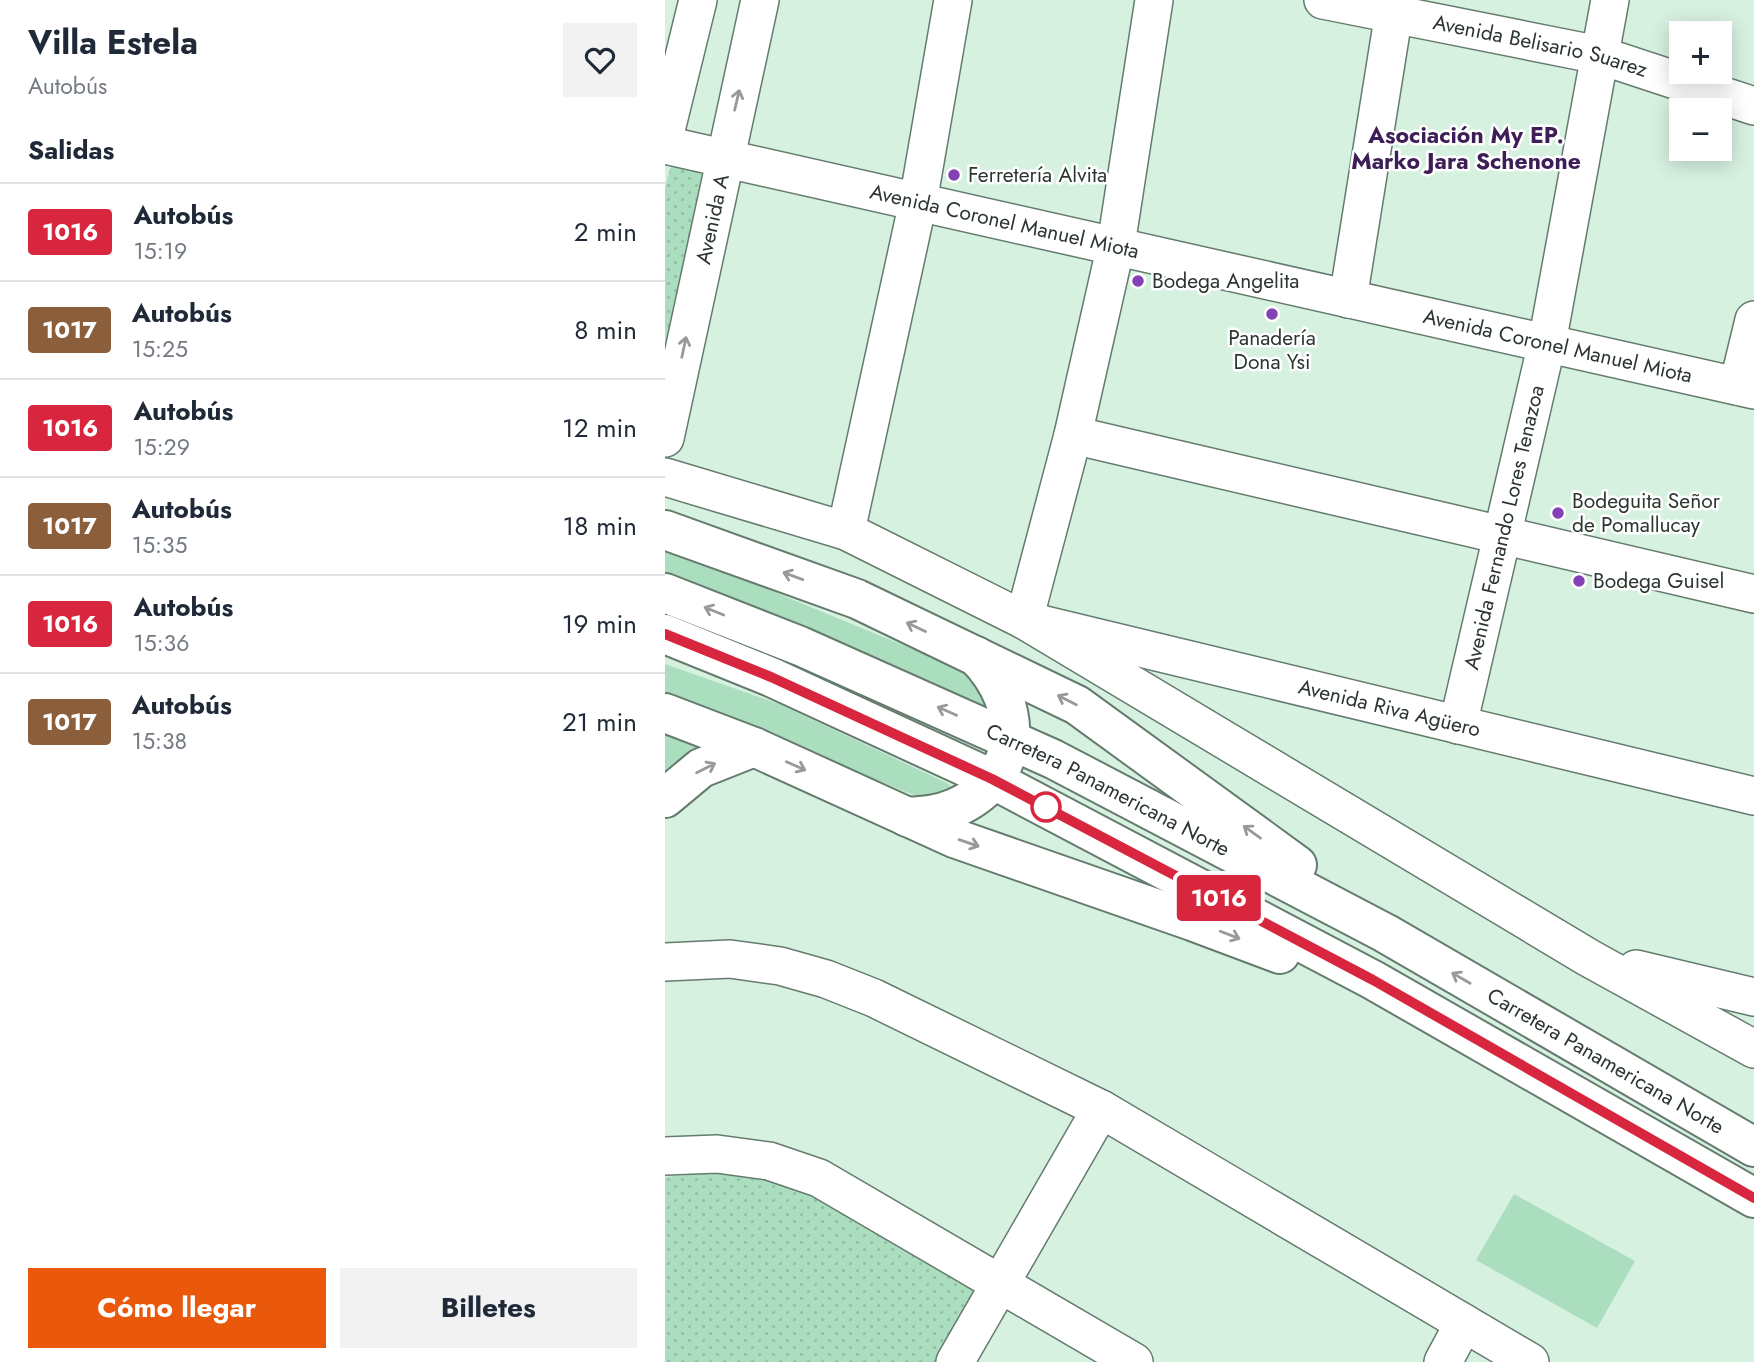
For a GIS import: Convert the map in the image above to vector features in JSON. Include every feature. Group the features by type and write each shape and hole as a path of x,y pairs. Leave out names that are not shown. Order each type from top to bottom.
{"main road":[{"path":"665,530 857,599 1077,705 1385,933"},
{"name":"Carretera Panamericana Norte","path":"665,593 800,646 1053,759 1385,933 1754,1146"},
{"name":"Carretera Panamericana Norte","path":"665,634 771,677 992,779 1373,980 1754,1198"},
{"path":"907,817 931,815 954,808 975,796 1002,767 1008,754 1009,715 1003,692 991,672 974,655"},
{"path":"665,713 754,747 954,838 1192,921 1327,972 1373,980"},
{"path":"665,798 701,768 754,747"}],"street":[{"path":"665,134 675,53 698,0"},
{"name":"Avenida A","path":"665,438 760,0"},
{"path":"846,531 918,202 953,0"},
{"path":"1024,620 1073,435 1116,246 1154,0"},
{"name":"Avenida Belisario Suarez","path":"1323,0 1394,7 1599,55 1754,106"},
{"name":"Avenida Fernando Lores Tenazoa","path":"1458,725 1547,344 1610,0"},
{"path":"1348,299 1394,7"},
{"name":"Avenida Coronel Manuel Miota","path":"665,145 1746,388"},
{"path":"1746,388 1754,320"},
{"path":"1073,435 1754,594"},
{"path":"665,477 846,531 1024,620 1589,958 1754,1049"},
{"name":"Avenida Riva Agüero","path":"1024,620 1754,796"},
{"path":"1589,958 1754,998"},
{"path":"665,962 730,959 780,966 826,979 874,998 1101,1109 1530,1362"},
{"path":"955,1362 1101,1109"},
{"path":"665,1156 717,1154 756,1159 819,1178 1134,1362"},
{"path":"1443,1362 1464,1323"}],"green space":[{"path":"675,165 706,172 665,390 665,188 670,168"},
{"path":"665,551 704,563 944,662 972,680 981,693 987,711 665,576"},
{"path":"665,664 779,704 949,784 952,790 921,798 665,694"},
{"path":"665,732 705,747 665,780"},
{"path":"710,1173 785,1180 985,1288 942,1362 665,1362 665,1177"},
{"path":"1514,1194 1635,1261 1597,1328 1476,1260"}],"bus line":[{"name":"1016","path":"665,634 771,677 992,779 1373,980 1754,1198"}],"place":[{"name":"Ferretería Alvita","path":"954,175"},
{"name":"Bodega Angelita","path":"1138,281"},
{"name":"Panadería Dona Ysi","path":"1272,314"},
{"name":"Bodeguita Señor de Pomallucay","path":"1558,513"},
{"name":"Bodega Guisel","path":"1579,581"}],"district":[{"name":"Asociación My EP. Marko Jara Schenone","path":"1466,148"}]}
